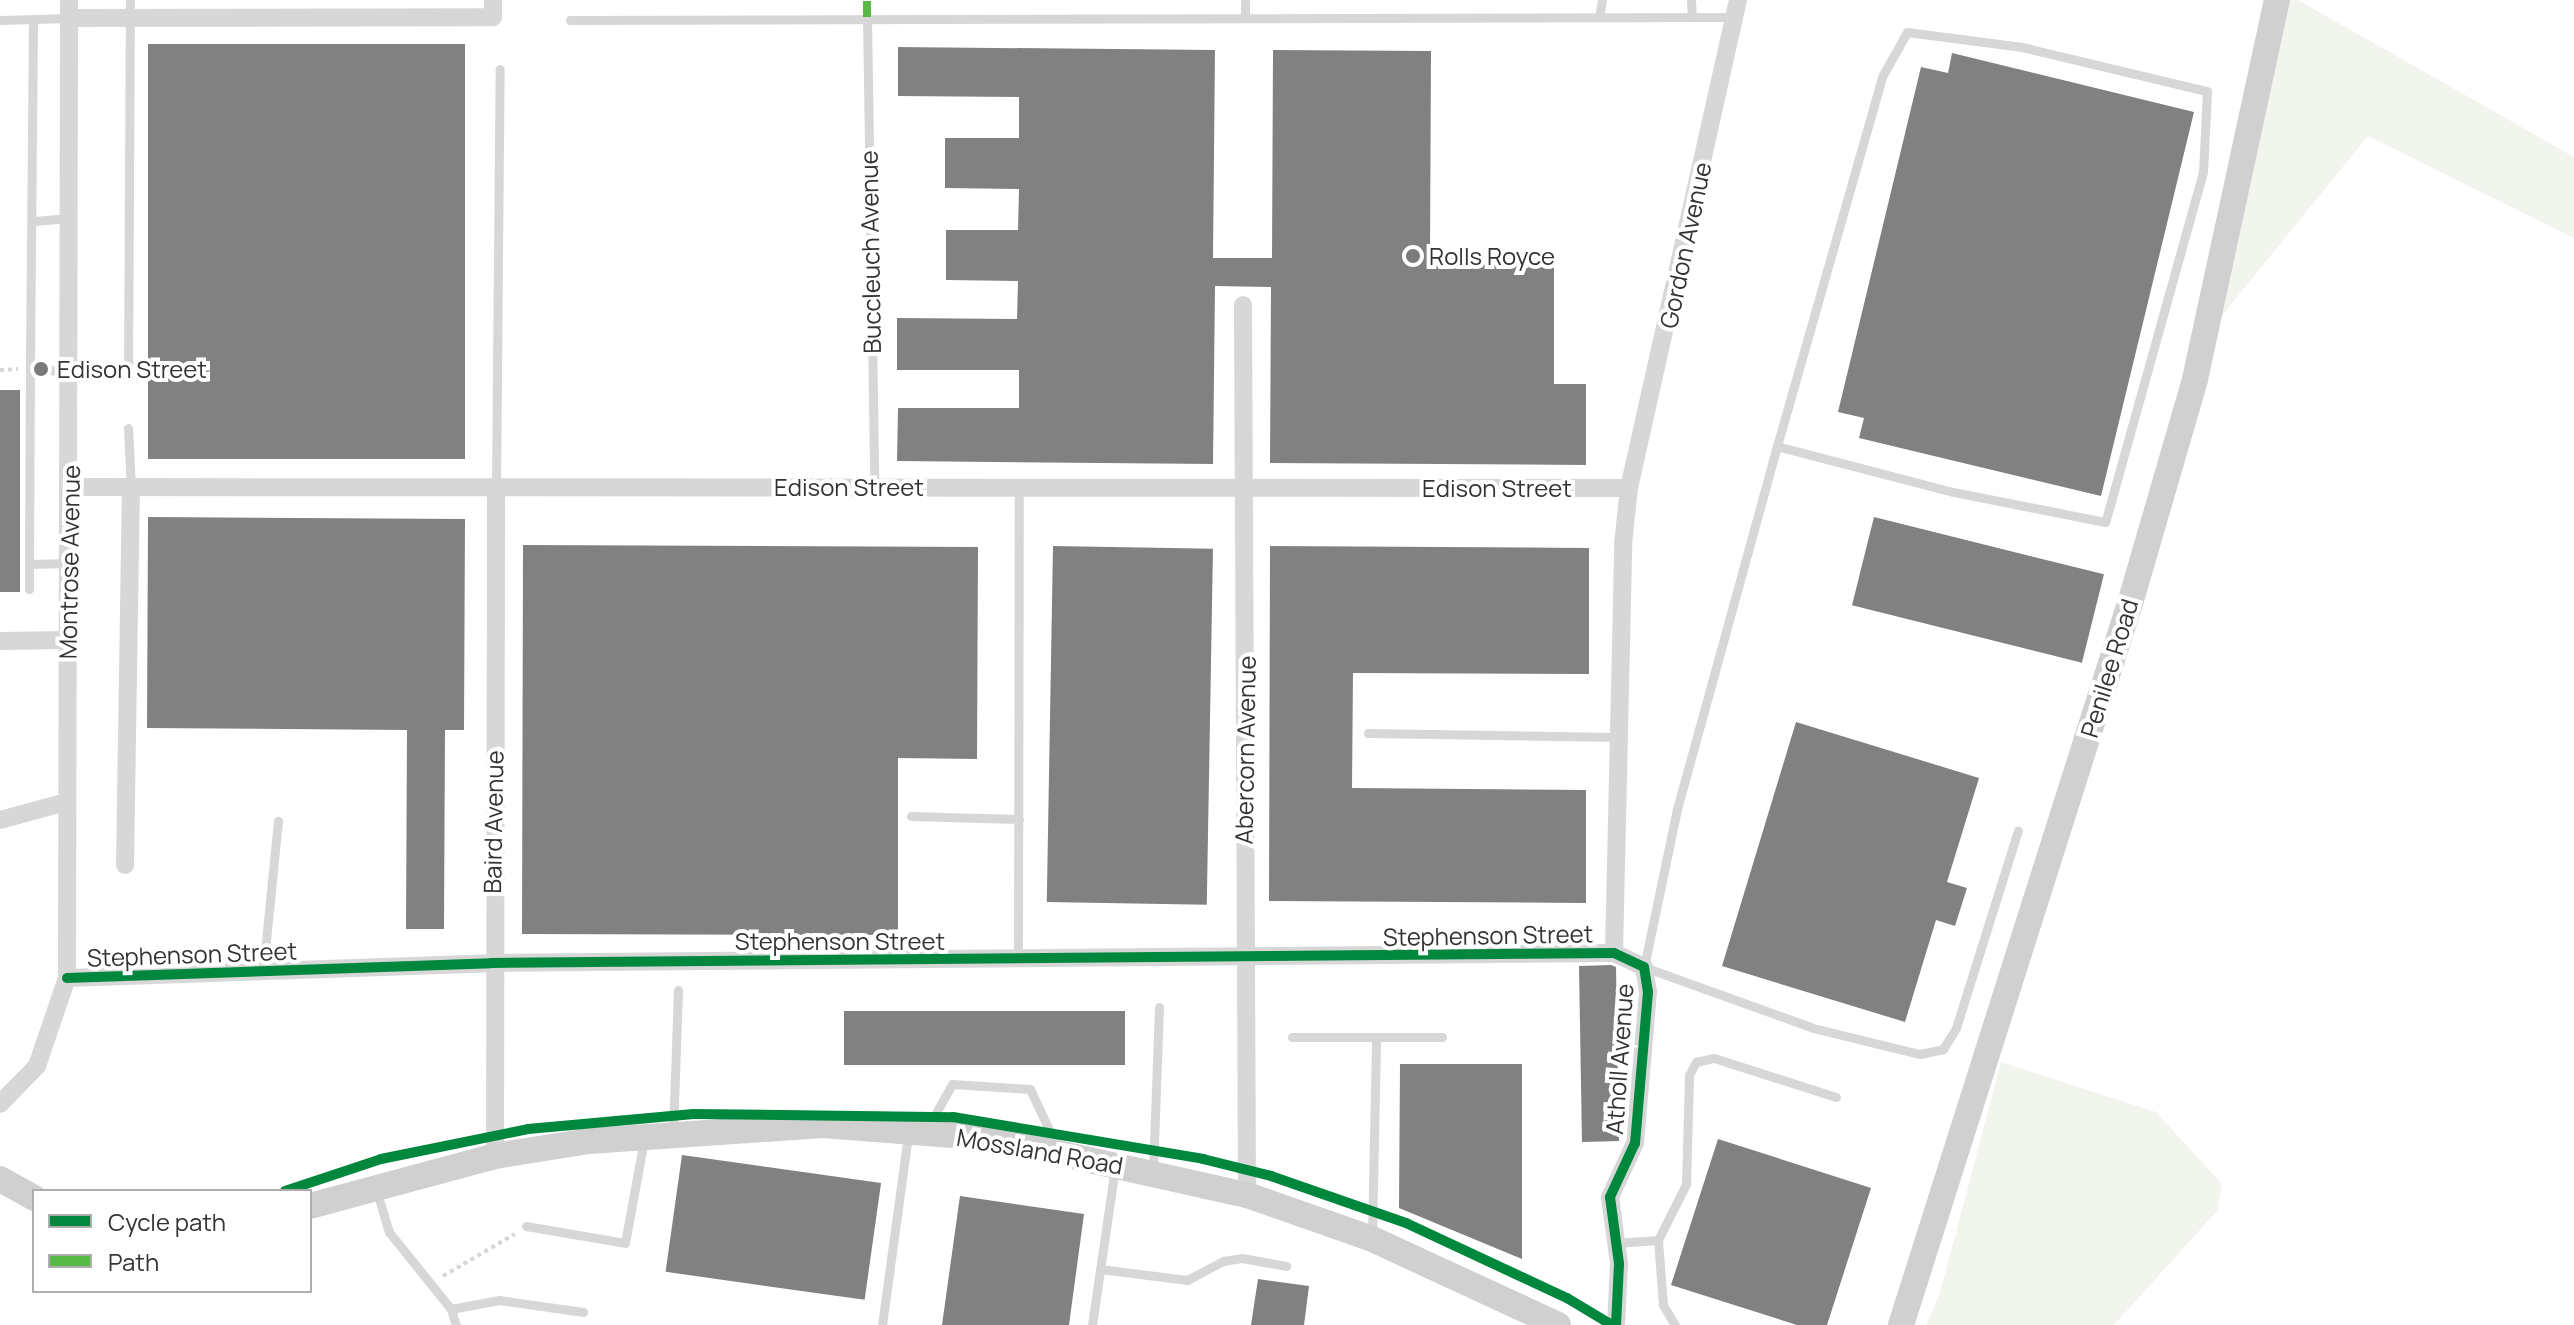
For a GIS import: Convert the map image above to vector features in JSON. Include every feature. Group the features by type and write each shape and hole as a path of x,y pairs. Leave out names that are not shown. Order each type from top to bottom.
{"street":[{"name":"Penilee Road","path":"1901,1325 2121,631 2186,409 2277,0"},
{"name":"Gordon Avenue","path":"1629,488 1736,8"},
{"path":"70,9 493,9"},
{"name":"Montrose Avenue","path":"0,1104 37,1066 67,978 73,217 70,9"},
{"name":"Abercorn Avenue","path":"1243,305 1247,487 1243,958 1247,1195"},
{"name":"Edison Street","path":"70,487 1629,488"},
{"path":"125,865 131,488"},
{"name":"Baird Avenue","path":"495,1156 491,963 496,488"},
{"name":"Atholl Avenue","path":"1616,1325 1616,1243 1610,1197 1635,1143 1648,992 1644,967 1614,953 1629,488"},
{"path":"0,641 68,640"},
{"path":"0,820 66,802"},
{"name":"Stephenson Street","path":"67,978 491,963 1614,953"},
{"name":"Mossland Road","path":"312,1205 495,1156 645,1136 823,1125 917,1131 1059,1152 1247,1195 1372,1239 1558,1325"},
{"path":"0,1179 32,1197"}],"lane":[{"path":"1245,0 1245,17"},
{"path":"1599,17 1602,0"},
{"path":"1691,0 1692,17"},
{"path":"570,20 1692,17 1736,8"},
{"path":"0,20 33,19 70,9"},
{"path":"128,375 130,9"},
{"name":"Buccleuch Avenue","path":"867,17 874,487"},
{"path":"29,589 34,221 33,19"},
{"path":"1777,446 1953,492 2105,522 2203,172 2207,91 2022,47 1907,32 1883,75 1777,446 1677,809 1644,967 1813,1028 1920,1054 1943,1049 1956,1028 2018,830"},
{"path":"496,488 500,69"},
{"path":"34,221 73,217"},
{"path":"30,368 72,372"},
{"path":"128,428 131,488"},
{"path":"1018,959 1019,487"},
{"path":"29,564 69,563"},
{"path":"1368,733 1619,737"},
{"path":"911,816 1019,819"},
{"path":"263,971 278,821"},
{"path":"673,1133 678,990"},
{"path":"1153,1172 1159,1007"},
{"path":"1292,1037 1442,1037"},
{"path":"1372,1239 1376,1037"},
{"path":"1675,1325 1663,1305 1658,1240 1686,1184 1689,1075 1696,1062 1714,1058 1836,1097"},
{"path":"882,1325 917,1131 952,1084 1030,1089 1059,1152"},
{"path":"526,1226 625,1243 645,1136"},
{"path":"1092,1325 1115,1164"},
{"path":"376,1186 389,1232 427,1284 451,1309 456,1325"},
{"path":"1616,1243 1658,1240"},
{"path":"1100,1269 1187,1280 1223,1261 1242,1258 1286,1266"},
{"path":"451,1309 499,1300 583,1312"}],"path":[{"path":"427,1284 499,1246 526,1226"}],"shaded area":[{"path":"2287,0 2298,0 2574,157 2574,238 2368,136 2219,319"},
{"path":"2001,1062 2156,1112 2222,1184 2217,1211 2114,1325 1926,1325 1940,1293"}],"building":[{"path":"148,44 465,44 465,459 148,459"},
{"name":"Rolls Royce","path":"898,47 1215,50 1213,258 1272,258 1273,50 1431,51 1430,254 1554,255 1554,384 1586,384 1586,465 1270,463 1271,287 1215,286 1213,464 897,461 898,408 1019,408 1019,370 897,370 897,318 1017,319 1018,281 946,280 946,230 1018,230 1019,189 945,188 945,138 1019,138 1019,97 898,96"},
{"path":"1952,53 2194,112 2101,496 1859,438 1864,418 1838,412 1921,67 1948,73"},
{"path":"0,390 20,390 20,592 0,592"},
{"path":"148,517 465,519 464,730 445,730 444,929 406,929 407,730 147,728"},
{"path":"1874,517 2104,574 2082,663 1852,605"},
{"path":"523,545 978,547 977,759 898,758 898,935 522,934"},
{"path":"1053,546 1213,549 1207,905 1047,902"},
{"path":"1270,546 1589,548 1589,674 1353,673 1352,788 1586,790 1586,903 1269,901"},
{"path":"1796,722 1979,778 1947,882 1967,888 1955,926 1936,920 1905,1022 1722,966"},
{"path":"1579,966 1616,967 1619,1141 1582,1142"},
{"path":"844,1011 1125,1011 1125,1065 844,1065"},
{"path":"1400,1064 1522,1064 1522,1259 1399,1208"},
{"path":"1718,1139 1871,1188 1827,1325 1797,1325 1671,1285"},
{"path":"682,1155 881,1183 865,1300 666,1272"},
{"path":"960,1196 1084,1214 1069,1325 942,1325"},
{"path":"1258,1279 1309,1286 1304,1325 1251,1325"}],"marked path":[{"path":"867,0 867,17"}],"cycle path":[{"path":"67,978 491,963 1614,953 1644,967 1648,992 1635,1143 1610,1197 1619,1264 1616,1325"},
{"path":"291,1189 381,1159 528,1129 693,1114 953,1117 1203,1159 1271,1176 1406,1223 1567,1298 1612,1325"}],"place":[{"name":"Rolls Royce","path":"1413,256"},
{"name":"Edison Street","path":"41,369"}]}
